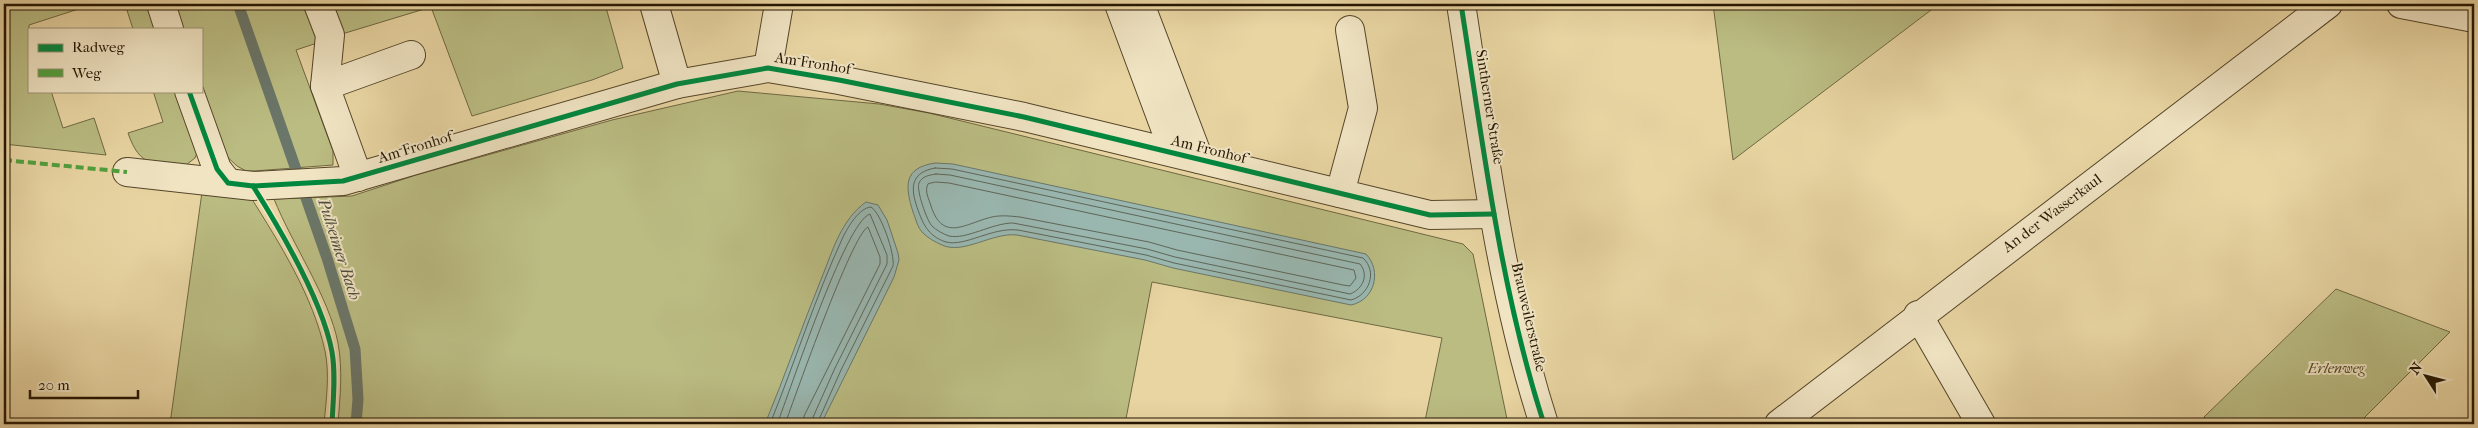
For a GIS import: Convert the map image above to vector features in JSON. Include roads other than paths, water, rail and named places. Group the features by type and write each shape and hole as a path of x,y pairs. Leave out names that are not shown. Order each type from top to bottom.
{"street":[{"path":"161,4 169,28"},
{"path":"318,4 330,35 324,86 350,179"},
{"path":"654,4 677,84"},
{"path":"768,68 779,4"},
{"path":"1119,4 1187,156"},
{"path":"1140,4 1187,156"},
{"name":"Sintherner Straße","path":"1461,4 1494,214"},
{"name":"An der Wasserkaul","path":"1778,424 1918,315 2328,4"},
{"path":"2401,4 2474,18"},
{"path":"1340,193 1363,108 1350,30"},
{"path":"324,86 411,56"},
{"name":"Am Fronhof","path":"127,172 253,186 350,179 677,84 768,68 839,80 1024,117 1430,215 1494,214"},
{"path":"189,92 217,169 228,183"},
{"name":"Brauweilerstraße","path":"1494,214 1513,310 1544,424"},
{"path":"1918,315 1981,424"}],"water":[{"path":"935,163 953,164 1366,254 1374,268 1374,284 1366,297 1351,305 1173,268 1145,260 1017,235 998,237 959,247 942,245 927,237 918,226 908,186 912,174 917,169"},
{"path":"866,202 878,205 887,220 899,260 894,277 821,424 765,424 834,246 850,218"}],"waterway":[{"name":"Pulheimer Bach","path":"238,4 327,258 355,349 358,399 356,424"}],"park label":[{"name":"Erlenweg","path":"2336,368"}]}
